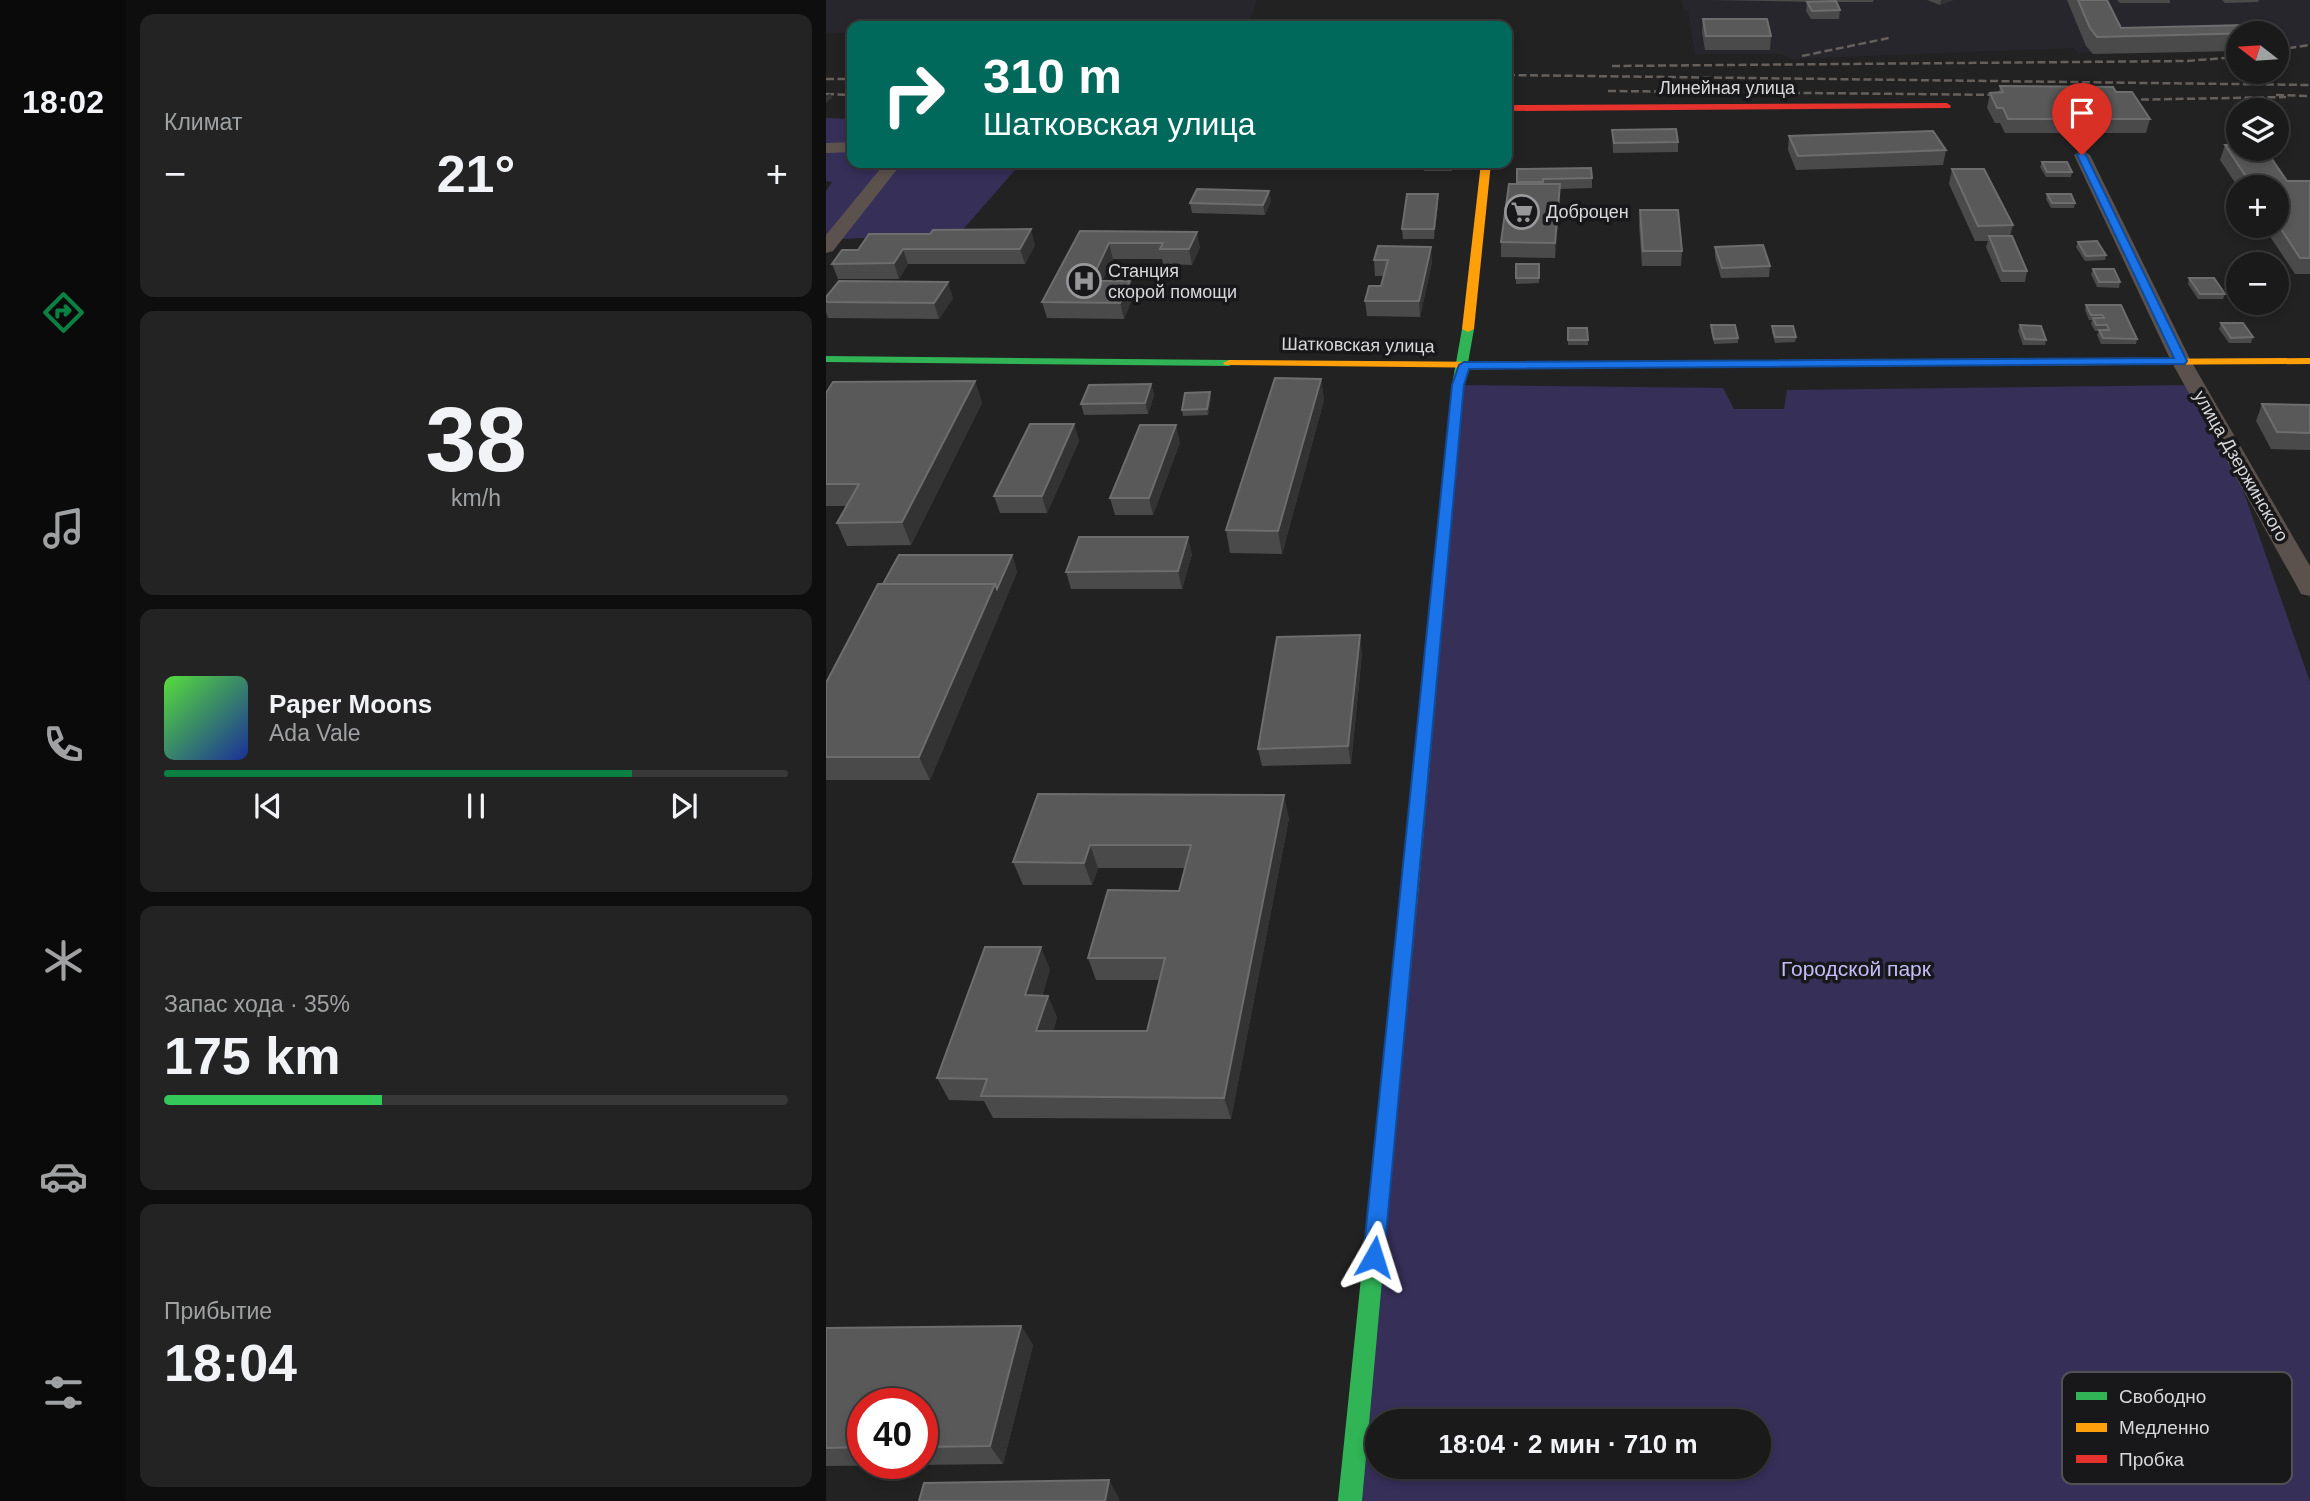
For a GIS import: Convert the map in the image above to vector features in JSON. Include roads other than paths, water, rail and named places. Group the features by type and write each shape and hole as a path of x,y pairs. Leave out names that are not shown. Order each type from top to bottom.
{"street":[{"name":"Линейная улица","path":"1512,108 1947,106"},
{"path":"826,148 847,147"},
{"name":"улица Дзержинского","path":"2082,155 2181,361 2310,588"},
{"path":"826,247 890,168"},
{"path":"1350,1501 1456,399 1464,365 1485,168"},
{"name":"Шатковская улица","path":"826,359 1464,365 2310,362"}],"railway":[{"path":"1802,56 1889,38"},
{"path":"2289,48 2310,45"},
{"path":"1612,66 2187,61 2226,58"},
{"path":"1512,75 2310,85"},
{"path":"826,79 847,79"},
{"path":"1608,91 2010,95"},
{"path":"826,94 847,95"},
{"path":"2276,95 2310,96"},
{"path":"2118,100 2286,97"}],"place":[{"name":"Доброцен","path":"1522,212"},
{"name":"Станция скорой помощи","path":"1084,281"}],"park label":[{"name":"Городской парк","path":"1856,969"}]}
